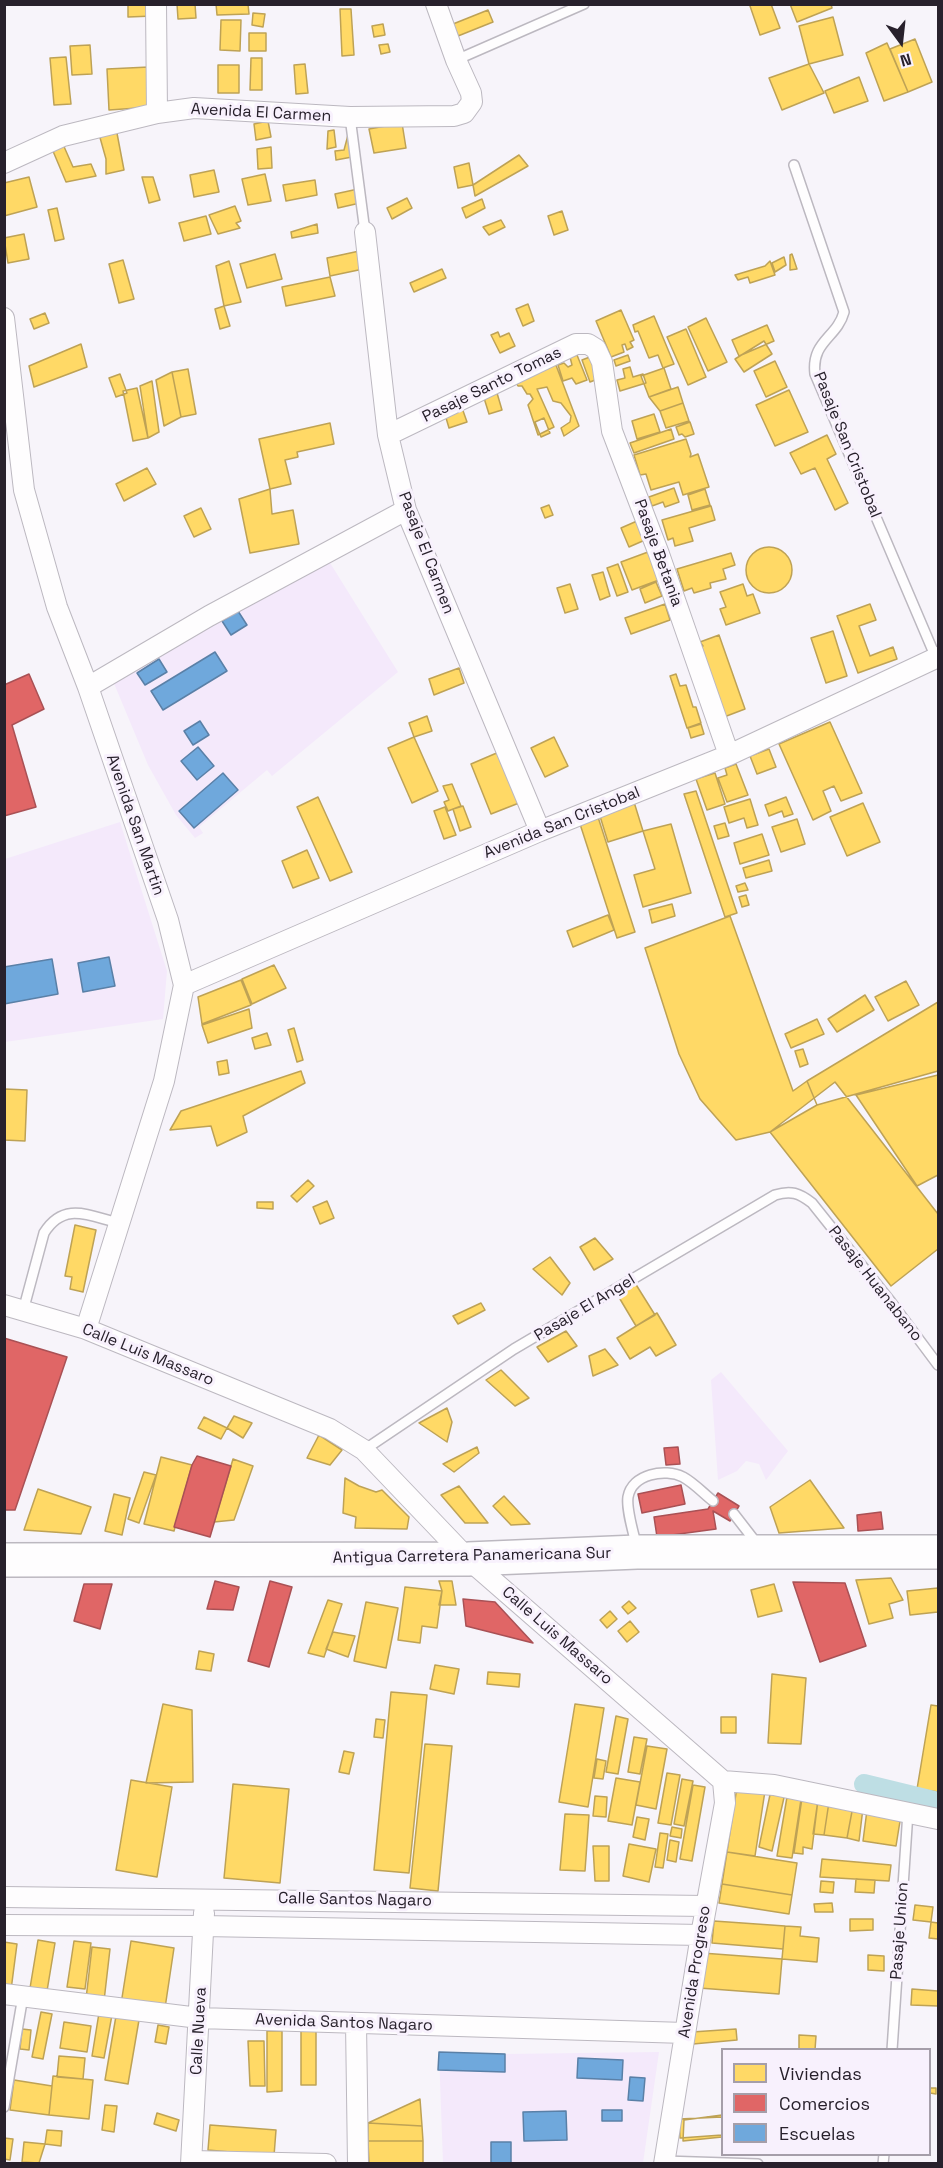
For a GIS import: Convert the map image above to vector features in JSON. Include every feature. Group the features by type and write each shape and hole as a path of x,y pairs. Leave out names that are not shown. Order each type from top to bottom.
{"highway":[{"name":"Antigua Carretera Panamericana Sur","path":"4,1560 468,1559 638,1552 939,1552"}],"street":[{"path":"156,4 157,113"},
{"path":"436,4 456,60"},
{"name":"Avenida El Carmen","path":"4,163 63,136 157,113 194,108 350,117 454,116 464,113 472,102 471,93 456,60"},
{"name":"Pasaje El Carmen","path":"365,232 388,435 405,510 540,831"},
{"name":"Avenida San Martin","path":"4,318 24,490 57,607 88,687 168,920 183,985 164,1081 86,1329"},
{"name":"Pasaje Santo Tomas","path":"388,435 576,344 588,344 596,349"},
{"name":"Pasaje Betania","path":"596,349 605,377 612,431 659,554 729,755"},
{"path":"88,687 209,616 405,510"},
{"name":"Avenida San Cristobal","path":"183,985 540,831 729,755 937,658"},
{"name":"Calle Luis Massaro","path":"14,1308 86,1329 330,1429 364,1449 468,1559 723,1781"},
{"path":"723,1781 774,1785 939,1819"},
{"name":"Avenida Progreso","path":"664,2162 700,1935 725,1803 723,1781"},
{"name":"Calle Santos Nagaro","path":"4,1897 706,1906"},
{"name":"Calle Nueva","path":"191,2162 204,1898"},
{"name":"Calle Santos Nagaro","path":"4,1925 204,1926 700,1935"},
{"name":"Avenida Santos Nagaro","path":"14,1995 199,2018 685,2033"},
{"path":"356,2023 358,2163"},
{"path":"191,2162 326,2163"}],"lane":[{"path":"456,60 584,4"},
{"name":"Pasaje El Carmen","path":"350,117 365,232"},
{"name":"Pasaje San Cristobal","path":"794,165 844,312 842,320 816,353 815,374 937,658"},
{"name":"Pasaje El Angel","path":"364,1449 514,1349 775,1195 788,1191 801,1194 812,1203"},
{"name":"Pasaje Huanabano","path":"812,1203 939,1365"},
{"path":"14,1308 50,1222 62,1214 74,1212 119,1223"},
{"path":"638,1552 628,1499 630,1489 638,1480 652,1474 681,1476 713,1501"},
{"path":"734,1514 763,1552"},
{"name":"Pasaje Union","path":"891,2048 908,1812"},
{"path":"4,2108 14,1995"},
{"path":"664,2162 758,2163"}],"shaded area":[{"path":"327,558 398,672 272,776 267,770 199,827 203,833 195,838 176,815 148,765 113,681"},
{"path":"120,822 167,971 163,1019 5,1042 5,859"},
{"path":"721,1372 788,1451 766,1480 759,1464 746,1461 737,1471 718,1480 711,1380"},
{"path":"439,2052 505,2054 659,2052 643,2163 443,2163"}],"building: Viviendas":[{"path":"128,4 153,4 153,16 128,17"},
{"path":"177,4 195,4 196,18 178,19"},
{"path":"216,4 248,4 249,14 217,15"},
{"path":"771,4 780,28 760,35 750,6"},
{"path":"790,4 831,4 832,8 797,22"},
{"path":"340,9 351,9 354,55 342,56"},
{"path":"488,10 493,22 458,36 453,24"},
{"path":"253,13 265,14 263,27 252,25"},
{"path":"833,17 843,55 809,64 799,26"},
{"path":"221,20 241,20 240,51 220,50"},
{"path":"383,24 385,35 374,37 372,26"},
{"path":"249,33 266,33 266,51 249,51"},
{"path":"915,39 932,82 908,92 890,49"},
{"path":"887,43 908,92 884,101 866,53"},
{"path":"388,44 390,52 381,54 379,45"},
{"path":"90,45 92,74 72,75 70,46"},
{"path":"66,57 71,104 54,105 50,58"},
{"path":"251,58 262,58 262,90 250,90"},
{"path":"305,64 308,93 296,94 294,65"},
{"path":"809,64 824,93 782,110 769,78"},
{"path":"218,65 239,65 239,93 218,93"},
{"path":"149,67 152,107 109,110 107,69"},
{"path":"859,77 868,101 834,113 825,91"},
{"path":"268,121 271,137 256,140 254,124"},
{"path":"402,123 406,148 374,153 369,129"},
{"path":"116,128 124,170 106,174 106,159 99,134"},
{"path":"334,130 336,147 327,149 328,131"},
{"path":"348,135 352,157 336,160 335,151 344,150"},
{"path":"62,142 73,167 91,164 96,176 66,182 50,144"},
{"path":"271,147 272,168 258,169 257,149"},
{"path":"519,155 528,166 475,196 473,185"},
{"path":"469,163 473,185 458,188 454,167"},
{"path":"214,170 219,192 194,197 190,175"},
{"path":"265,174 271,201 248,205 242,179"},
{"path":"29,177 37,207 4,216 4,183"},
{"path":"142,177 153,177 160,200 149,203"},
{"path":"315,180 317,195 286,201 283,185"},
{"path":"358,189 360,203 338,208 335,194"},
{"path":"407,198 412,208 392,219 387,208"},
{"path":"482,199 485,208 466,218 462,208"},
{"path":"235,206 241,221 236,223 240,228 218,234 209,215"},
{"path":"57,208 64,239 55,241 48,210"},
{"path":"562,211 568,230 554,235 548,216"},
{"path":"206,216 211,234 184,241 179,223"},
{"path":"501,220 505,227 489,235 483,227"},
{"path":"317,224 318,233 292,238 291,232"},
{"path":"24,234 29,259 8,263 4,238"},
{"path":"364,250 368,268 330,276 327,258"},
{"path":"275,254 282,279 247,288 240,264"},
{"path":"792,254 797,269 790,270 790,255"},
{"path":"784,257 786,265 775,272 772,263"},
{"path":"123,260 134,299 119,303 109,264"},
{"path":"229,261 241,302 224,306 216,266"},
{"path":"770,261 775,275 750,283 748,277 738,280 735,275 765,266"},
{"path":"442,269 446,278 414,292 410,283"},
{"path":"330,277 335,296 286,306 282,287"},
{"path":"528,304 534,321 523,326 516,309"},
{"path":"224,306 230,326 220,329 215,309"},
{"path":"621,310 634,340 630,342 633,347 627,350 625,344 622,345 624,352 611,357 596,321"},
{"path":"45,313 49,323 34,329 30,319"},
{"path":"654,316 674,364 663,368 658,355 649,358 638,331 635,332 633,325"},
{"path":"706,318 727,362 708,371 688,327"},
{"path":"767,325 774,341 739,356 732,340"},
{"path":"686,329 706,377 688,385 667,337"},
{"path":"498,332 500,337 509,333 515,346 500,353 491,335"},
{"path":"764,341 772,354 744,372 735,359"},
{"path":"81,344 87,367 34,387 29,366"},
{"path":"577,355 587,380 576,384 572,378 563,381 558,365 564,363 568,367 572,365 570,357"},
{"path":"595,355 603,377 590,382 582,360"},
{"path":"628,355 630,361 616,366 614,360"},
{"path":"554,360 579,426 564,436 561,428 570,422 571,416 561,403 553,401 547,387 537,389 554,427 538,435 528,405 533,399 522,386 518,386 514,379"},
{"path":"775,361 787,387 766,397 754,371"},
{"path":"630,367 633,377 643,374 646,383 620,391 617,380 625,378 623,369"},
{"path":"664,368 671,389 649,397 641,376"},
{"path":"188,369 196,414 181,417 172,372"},
{"path":"172,372 181,417 164,426 156,380"},
{"path":"120,374 127,393 116,397 109,378"},
{"path":"152,381 159,432 148,438 140,386"},
{"path":"678,387 683,403 660,411 649,397"},
{"path":"137,388 148,438 133,441 123,391"},
{"path":"789,390 808,432 775,446 756,405"},
{"path":"497,393 502,410 489,414 484,398"},
{"path":"683,403 689,421 666,428 660,411"},
{"path":"461,405 467,422 449,428 444,411"},
{"path":"654,414 660,432 637,439 632,421"},
{"path":"544,418 550,433 541,437 535,422"},
{"path":"690,422 694,434 685,437 682,434 679,435 676,427"},
{"path":"330,423 334,444 297,452 298,457 285,460 291,484 270,489 259,439"},
{"path":"671,429 674,439 634,453 630,443"},
{"path":"827,435 836,454 827,459 848,503 835,510 815,468 801,474 790,453"},
{"path":"686,439 690,457 698,454 709,487 683,495 679,482 651,490 646,474 640,475 634,455"},
{"path":"147,468 156,484 124,501 116,484"},
{"path":"674,488 679,502 665,507 663,502 652,506 649,497"},
{"path":"270,489 272,514 293,510 299,544 250,553 239,499"},
{"path":"705,489 710,505 692,510 688,495"},
{"path":"549,505 553,515 545,518 541,508"},
{"path":"711,506 715,520 689,528 693,541 675,546 673,538 668,540 662,520"},
{"path":"201,508 211,529 194,537 184,516"},
{"path":"637,521 645,540 629,547 621,528"},
{"path":"769,547 785,554 792,570 785,586 769,593 753,586 746,570 753,554"},
{"path":"648,552 659,580 632,590 621,562"},
{"path":"731,553 735,565 723,569 726,579 710,583 711,588 694,593 692,588 684,591 677,569"},
{"path":"618,564 628,592 617,596 607,568"},
{"path":"603,572 610,596 600,600 592,575"},
{"path":"656,582 662,596 645,603 640,589"},
{"path":"570,584 578,609 565,613 557,588"},
{"path":"743,584 747,596 753,594 760,613 726,625 720,609 726,607 720,592"},
{"path":"665,604 670,620 631,634 625,618"},
{"path":"870,604 876,620 859,626 870,656 893,647 897,659 858,673 837,616"},
{"path":"833,631 847,676 826,683 811,638"},
{"path":"719,635 745,709 724,717 700,647 703,646 700,642"},
{"path":"459,668 464,683 434,695 429,679"},
{"path":"676,674 680,686 686,685 701,723 687,728 670,676"},
{"path":"427,716 432,731 414,737 409,723"},
{"path":"830,722 862,793 841,801 834,786 823,791 831,811 813,820 779,744"},
{"path":"701,724 704,734 691,738 688,728"},
{"path":"414,737 438,791 412,803 388,748"},
{"path":"554,737 568,766 545,777 531,748"},
{"path":"769,749 776,767 757,774 750,756"},
{"path":"499,752 519,803 491,814 471,764"},
{"path":"736,764 748,795 727,802 718,778 727,775 725,768"},
{"path":"715,773 725,804 707,810 696,779"},
{"path":"452,784 461,806 448,811 444,802 449,800 443,786"},
{"path":"696,791 737,913 725,917 684,794"},
{"path":"318,797 352,872 330,881 297,807"},
{"path":"786,797 793,814 784,817 782,811 769,816 765,805"},
{"path":"750,799 758,825 747,828 744,818 729,823 724,807"},
{"path":"634,802 643,831 608,842 599,813"},
{"path":"863,803 880,842 847,856 830,817"},
{"path":"463,806 471,827 460,831 453,809"},
{"path":"445,807 456,835 444,839 434,811"},
{"path":"598,817 635,932 617,938 580,824"},
{"path":"797,819 805,844 781,852 772,827"},
{"path":"725,823 729,836 718,839 714,826"},
{"path":"671,824 691,893 643,907 634,875 655,869 643,831"},
{"path":"762,834 769,855 740,864 734,843"},
{"path":"307,850 319,878 293,888 282,861"},
{"path":"769,860 772,871 746,878 743,868"},
{"path":"745,883 748,890 738,892 736,886"},
{"path":"746,895 749,905 742,907 739,897"},
{"path":"672,904 675,916 652,923 649,910"},
{"path":"608,915 614,930 573,947 567,931"},
{"path":"730,916 793,1091 807,1081 817,1105 770,1132 736,1140 700,1099 679,1054 645,948"},
{"path":"274,965 286,988 252,1004 242,979"},
{"path":"241,980 251,1005 202,1024 198,997"},
{"path":"906,981 919,1005 888,1021 875,997"},
{"path":"865,995 874,1010 837,1032 828,1019"},
{"path":"938,1002 938,1071 817,1105 807,1081"},
{"path":"249,1009 252,1028 208,1043 202,1025"},
{"path":"817,1019 824,1034 791,1048 785,1034"},
{"path":"294,1028 303,1060 297,1062 288,1030"},
{"path":"267,1033 271,1045 255,1049 252,1038"},
{"path":"803,1049 808,1064 800,1067 795,1051"},
{"path":"227,1060 229,1073 219,1075 217,1062"},
{"path":"301,1071 305,1083 243,1116 247,1132 217,1146 211,1126 170,1130 181,1111"},
{"path":"938,1075 938,1175 917,1186 856,1095"},
{"path":"835,1082 938,1214 938,1249 891,1286 770,1132"},
{"path":"5,1089 27,1090 25,1141 4,1140"},
{"path":"308,1180 314,1186 297,1202 291,1196"},
{"path":"327,1201 334,1218 320,1224 313,1207"},
{"path":"257,1202 273,1202 273,1209 257,1208"},
{"path":"75,1225 96,1230 83,1292 70,1289 72,1277 65,1276"},
{"path":"595,1238 613,1259 594,1270 580,1247"},
{"path":"550,1257 570,1283 562,1295 533,1269"},
{"path":"635,1283 655,1315 636,1326 617,1294"},
{"path":"481,1303 485,1310 458,1324 453,1316"},
{"path":"657,1313 676,1345 656,1356 650,1347 630,1359 617,1338"},
{"path":"566,1331 577,1346 548,1362 537,1347"},
{"path":"605,1349 618,1365 593,1376 589,1356"},
{"path":"501,1370 529,1398 515,1406 486,1380"},
{"path":"447,1408 452,1422 447,1442 419,1423"},
{"path":"234,1416 252,1423 243,1438 227,1428"},
{"path":"204,1417 227,1428 221,1439 198,1428"},
{"path":"319,1435 342,1450 330,1465 307,1458"},
{"path":"477,1447 479,1453 454,1472 443,1464"},
{"path":"161,1457 192,1465 174,1531 144,1524"},
{"path":"233,1459 253,1466 234,1520 214,1522"},
{"path":"144,1472 156,1475 139,1523 128,1519"},
{"path":"345,1478 376,1492 382,1490 409,1517 407,1529 355,1528 356,1517 343,1513"},
{"path":"810,1480 844,1528 779,1533 770,1507"},
{"path":"459,1486 488,1523 465,1523 441,1495"},
{"path":"38,1489 91,1507 81,1534 24,1530"},
{"path":"114,1494 130,1498 122,1535 105,1531"},
{"path":"504,1496 530,1524 511,1525 493,1506"},
{"path":"891,1578 903,1600 889,1604 893,1618 869,1624 856,1580"},
{"path":"439,1581 452,1581 456,1605 439,1605 442,1591"},
{"path":"774,1584 782,1611 758,1617 751,1590"},
{"path":"405,1587 442,1591 437,1628 422,1626 420,1643 398,1640"},
{"path":"938,1588 938,1612 910,1615 907,1591"},
{"path":"328,1600 342,1604 324,1657 308,1653"},
{"path":"629,1601 636,1608 628,1614 622,1607"},
{"path":"366,1602 398,1608 386,1668 354,1661"},
{"path":"610,1611 617,1619 607,1628 600,1620"},
{"path":"630,1621 639,1632 627,1642 618,1631"},
{"path":"333,1632 355,1636 348,1657 326,1649"},
{"path":"199,1651 214,1654 211,1671 196,1669"},
{"path":"435,1665 459,1669 454,1694 430,1689"},
{"path":"488,1672 520,1674 519,1687 487,1684"},
{"path":"772,1674 806,1678 801,1744 768,1743"},
{"path":"391,1692 427,1695 409,1873 374,1870"},
{"path":"163,1704 192,1710 193,1782 146,1783"},
{"path":"575,1704 604,1708 588,1807 559,1802"},
{"path":"931,1705 938,1706 938,1792 917,1789"},
{"path":"616,1716 628,1719 618,1774 606,1772"},
{"path":"721,1717 736,1717 736,1733 721,1733"},
{"path":"376,1719 385,1720 383,1738 374,1737"},
{"path":"634,1737 647,1739 640,1774 628,1772"},
{"path":"425,1744 452,1746 438,1891 410,1888"},
{"path":"647,1746 667,1749 656,1809 636,1805"},
{"path":"344,1751 354,1753 349,1774 339,1772"},
{"path":"597,1759 606,1761 603,1779 594,1778"},
{"path":"667,1773 680,1775 671,1825 658,1823"},
{"path":"616,1778 640,1782 632,1825 608,1821"},
{"path":"682,1779 693,1781 684,1826 674,1824"},
{"path":"131,1780 172,1787 157,1877 116,1870"},
{"path":"233,1784 289,1789 280,1883 224,1878"},
{"path":"693,1785 705,1787 692,1861 680,1859"},
{"path":"737,1787 765,1791 755,1856 727,1852"},
{"path":"771,1790 785,1793 772,1851 759,1847"},
{"path":"788,1791 802,1793 792,1858 777,1856"},
{"path":"595,1796 607,1797 606,1817 593,1816"},
{"path":"802,1798 818,1800 812,1849 803,1847 803,1854 794,1853"},
{"path":"818,1800 829,1802 824,1835 813,1834"},
{"path":"829,1802 853,1806 847,1838 824,1835"},
{"path":"853,1806 863,1808 859,1841 847,1838"},
{"path":"867,1810 901,1815 896,1846 863,1841"},
{"path":"565,1814 589,1815 585,1871 560,1870"},
{"path":"637,1817 649,1819 645,1840 633,1837"},
{"path":"672,1827 682,1829 681,1838 670,1836"},
{"path":"660,1833 668,1834 663,1868 655,1867"},
{"path":"670,1840 679,1842 676,1862 667,1860"},
{"path":"629,1844 656,1849 649,1882 623,1876"},
{"path":"593,1846 609,1846 609,1881 595,1881"},
{"path":"727,1852 797,1863 792,1895 722,1884"},
{"path":"822,1859 891,1865 889,1881 820,1877"},
{"path":"856,1879 875,1880 874,1893 855,1892"},
{"path":"821,1881 834,1882 833,1893 820,1892"},
{"path":"722,1884 792,1895 789,1914 719,1903"},
{"path":"832,1903 833,1912 815,1912 814,1904"},
{"path":"915,1905 933,1907 931,1922 913,1920"},
{"path":"850,1919 873,1919 873,1930 850,1931"},
{"path":"714,1921 785,1926 783,1949 712,1943"},
{"path":"931,1922 938,1923 938,1939 929,1938"},
{"path":"785,1926 801,1927 800,1936 819,1938 817,1962 782,1959"},
{"path":"38,1940 55,1943 46,1997 29,1994"},
{"path":"74,1941 91,1943 85,1989 67,1987"},
{"path":"131,1941 174,1948 165,2008 121,2004"},
{"path":"4,1942 17,1944 11,1990 4,1989"},
{"path":"92,1947 110,1949 104,2001 86,1999"},
{"path":"702,1953 782,1959 779,1994 699,1988"},
{"path":"868,1955 884,1956 884,1971 868,1970"},
{"path":"912,1989 938,1991 938,2006 911,2005"},
{"path":"41,2012 52,2014 43,2059 32,2057"},
{"path":"99,2013 112,2015 104,2058 92,2056"},
{"path":"116,2016 139,2020 128,2084 105,2080"},
{"path":"64,2022 91,2026 87,2052 60,2048"},
{"path":"158,2025 169,2027 166,2044 155,2042"},
{"path":"22,2029 31,2030 29,2050 20,2049"},
{"path":"736,2029 737,2040 693,2044 692,2032"},
{"path":"267,2031 282,2031 282,2091 267,2092"},
{"path":"301,2031 316,2031 316,2085 301,2085"},
{"path":"799,2035 816,2036 815,2048 799,2048"},
{"path":"248,2041 264,2041 265,2086 250,2086"},
{"path":"59,2056 85,2058 83,2079 57,2077"},
{"path":"53,2076 93,2080 89,2119 49,2115"},
{"path":"14,2080 52,2086 49,2115 10,2110"},
{"path":"931,2088 936,2088 936,2094 931,2093"},
{"path":"420,2099 422,2126 368,2123"},
{"path":"105,2105 117,2106 114,2132 102,2130"},
{"path":"157,2113 179,2120 176,2131 154,2124"},
{"path":"721,2115 721,2137 683,2141 684,2120"},
{"path":"721,2117 721,2135 680,2138 679,2119"},
{"path":"368,2123 422,2126 423,2141 368,2141"},
{"path":"210,2125 276,2130 274,2156 208,2150"},
{"path":"47,2130 62,2131 61,2146 45,2144"},
{"path":"4,2138 13,2139 10,2160 4,2159"},
{"path":"368,2141 423,2141 423,2164 369,2164"},
{"path":"24,2142 45,2144 39,2163 22,2162"}],"building: Comercios":[{"path":"29,674 44,709 12,725 36,807 4,816 4,685"},
{"path":"4,1338 67,1357 15,1510 4,1510"},
{"path":"678,1447 680,1464 666,1465 664,1448"},
{"path":"197,1456 231,1466 210,1537 174,1527 192,1465"},
{"path":"681,1485 685,1504 642,1513 638,1494"},
{"path":"718,1493 739,1506 730,1521 713,1511 716,1529 657,1537 654,1517 708,1509"},
{"path":"881,1512 883,1529 858,1531 857,1515"},
{"path":"215,1581 239,1587 233,1610 207,1609"},
{"path":"270,1581 292,1587 269,1667 248,1661"},
{"path":"793,1582 845,1583 866,1646 820,1662"},
{"path":"84,1584 112,1584 100,1629 74,1621"},
{"path":"463,1599 495,1602 533,1643 466,1626"}],"building: Escuelas":[{"path":"238,611 247,625 231,635 222,621"},
{"path":"215,652 227,671 163,710 151,691"},
{"path":"159,659 167,672 145,685 137,673"},
{"path":"200,721 209,735 193,745 184,731"},
{"path":"198,747 214,766 197,780 181,761"},
{"path":"223,773 238,790 194,828 179,811"},
{"path":"109,957 115,986 83,992 78,963"},
{"path":"52,959 58,994 4,1004 4,967"},
{"path":"439,2052 505,2054 505,2072 438,2070"},
{"path":"578,2058 623,2060 622,2080 577,2078"},
{"path":"630,2077 645,2078 643,2101 628,2100"},
{"path":"602,2110 622,2110 622,2121 602,2121"},
{"path":"566,2111 567,2140 524,2141 523,2112"},
{"path":"491,2142 511,2142 511,2164 491,2164"}],"waterway":[{"path":"864,1784 938,1802"}]}
